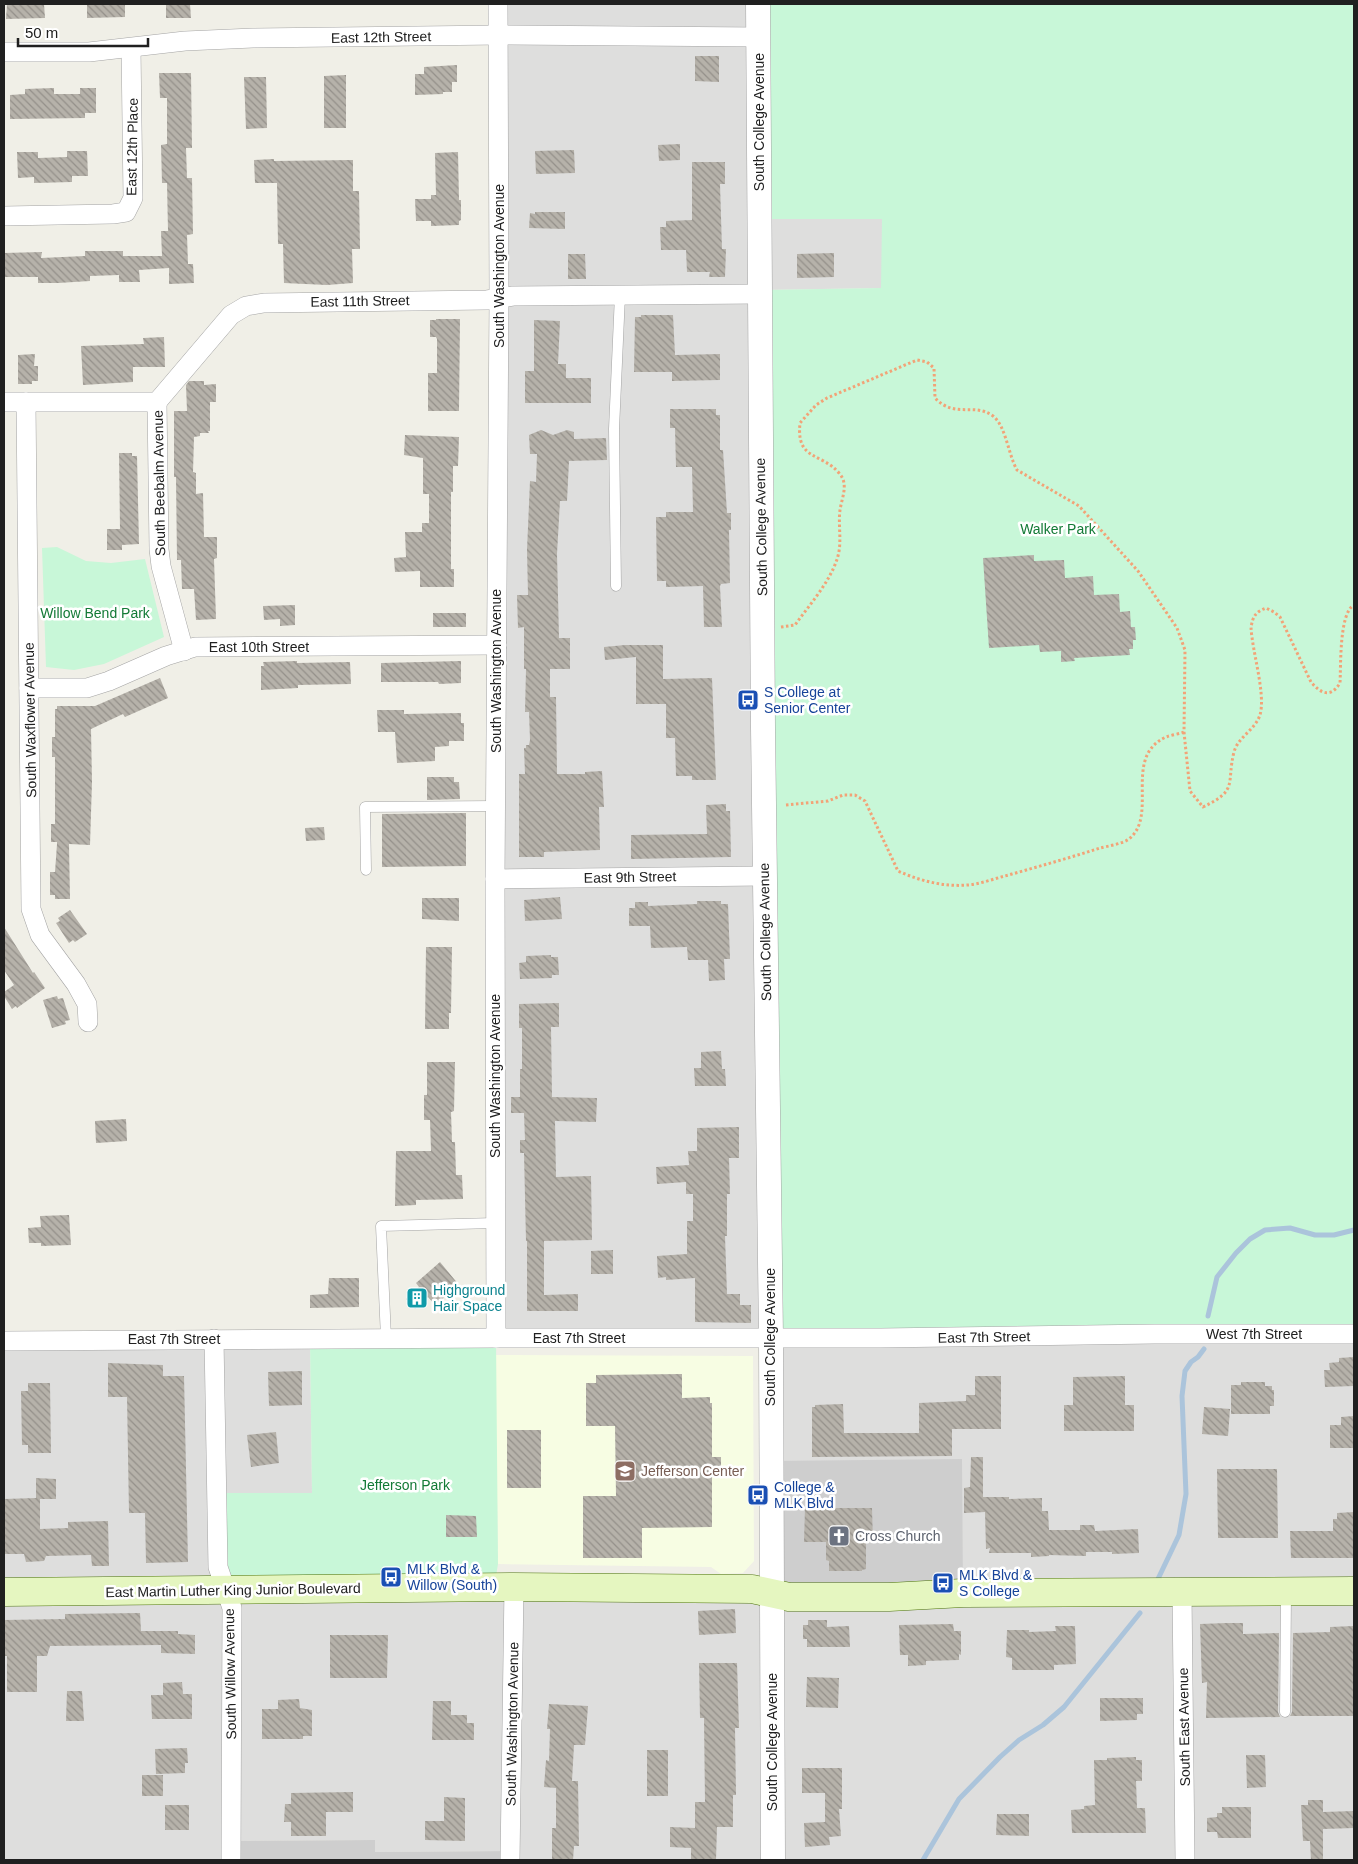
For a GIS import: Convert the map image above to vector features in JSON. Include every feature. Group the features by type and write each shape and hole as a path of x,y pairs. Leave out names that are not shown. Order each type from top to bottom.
{"main road":[{"name":"East Martin Luther King Junior Boulevard","path":"4,1592 514,1588 752,1589 789,1597 889,1597 963,1593 1354,1591"}],"street":[{"name":"South Washington Avenue","path":"496,1338 494,879 499,298 498,4"},
{"name":"South College Avenue","path":"758,4 762,628 771,1338 773,1860"},
{"name":"East 12th Street","path":"4,52 89,52 185,41 253,38 499,35 758,37"},
{"name":"East 12th Place","path":"4,216 113,214 126,212 133,198 131,48"},
{"name":"East 11th Street","path":"157,402 231,315 246,306 264,303 499,298 513,296 759,294"},
{"path":"4,402 157,402"},
{"name":"South Waxflower Avenue","path":"26,402 31,909 40,935 76,984 86,1004 88,1022"},
{"name":"South Beebalm Avenue","path":"157,402 159,549 161,566 184,651"},
{"name":"East 10th Street","path":"29,688 87,688 110,681 166,656 194,647 497,645"},
{"name":"East 9th Street","path":"494,879 765,876"},
{"name":"East 7th Street","path":"4,1341 386,1338 771,1338 1154,1334"},
{"name":"West 7th Street","path":"1154,1334 1354,1334"},
{"name":"South Willow Avenue","path":"214,1339 218,1567 232,1608 231,1860"},
{"name":"South Washington Avenue","path":"510,1860 514,1588"},
{"name":"South East Avenue","path":"1182,1593 1185,1860"}],"lane":[{"path":"616,586 614,429 620,295"},
{"path":"366,870 365,807 496,806"},
{"path":"386,1338 381,1226 495,1223"},
{"path":"1285,1712 1286,1592"}],"path":[{"path":"762,628 795,625 820,590 838,555 840,509 845,491 844,483 840,473 805,450 800,440 800,423 816,405 827,398 917,360 927,362 934,368 935,398 942,405 952,409 982,411 994,416 1002,428 1011,460 1017,470 1078,506 1138,571 1178,628 1184,650 1184,732 1190,791 1203,807 1220,799 1227,790 1231,778 1234,752 1239,742 1254,725 1260,714 1261,692 1251,627 1252,618 1257,612 1266,608 1274,612 1280,618 1311,682 1318,690 1328,693 1336,690 1340,683 1346,615 1350,607 1354,605"},
{"path":"786,805 828,802 843,795 856,795 865,801 872,813 898,872 934,884 969,885 1056,862 1128,839 1137,828 1141,814 1142,773 1145,759 1151,748 1165,737 1184,732"}],"shaded area":[{"path":"498,4 758,4 759,219 882,218 882,288 760,290 1354,1334 1354,1860 510,1860 510,1851 375,1852 374,1840 231,1841 231,1860 4,1860 4,1341 310,1339 312,1493 218,1567 789,1597 771,1461 771,1338 496,1338"},
{"name":"Jefferson Center","path":"495,1355 753,1356 754,1561 743,1573 721,1574 711,1567 498,1564"},
{"path":"962,1459 963,1593 771,1593 771,1461"},
{"path":"375,1840 375,1852 510,1851 510,1860 231,1860 231,1841"}],"green space":[{"name":"Walker Park","path":"758,4 1354,4 1354,1334 771,1338 759,290 881,288 882,219 759,219"},
{"name":"Willow Bend Park","path":"57,547 86,561 111,563 145,559 164,637 104,664 74,670 46,667 42,548"},
{"name":"Jefferson Park","path":"496,1338 498,1564 494,1588 226,1589 217,1493 312,1493 310,1339"}],"building":[{"path":"7,4 44,4 45,18 6,19"},
{"path":"87,4 125,4 125,17 87,18"},
{"path":"166,4 190,4 191,18 166,18"},
{"path":"695,56 719,56 719,82 695,81"},
{"path":"457,65 457,82 452,82 452,92 415,95 415,74 424,74 424,67"},
{"path":"159,73 191,73 192,148 186,148 187,178 192,178 193,234 187,235 188,264 193,264 194,283 169,284 169,268 139,270 140,282 119,282 119,275 90,276 90,281 58,283 38,283 38,277 4,277 4,253 42,252 41,258 85,256 85,251 123,251 123,256 162,256 161,231 168,231 167,183 162,183 161,145 167,144 167,98 160,98"},
{"path":"346,75 346,128 324,128 324,76"},
{"path":"244,77 266,77 267,128 246,129"},
{"path":"54,88 54,94 80,94 80,88 96,88 96,113 85,113 85,118 10,119 10,95 25,94 25,89"},
{"path":"680,144 680,160 659,161 658,145"},
{"path":"574,150 575,173 536,174 535,151"},
{"path":"67,151 87,151 88,176 72,176 72,182 34,183 34,177 18,178 17,152 38,152 38,158 67,157"},
{"path":"458,152 459,200 461,200 461,220 459,225 431,226 431,221 416,221 415,199 431,199 431,195 436,195 435,153"},
{"path":"274,159 274,161 353,160 353,191 359,191 360,249 352,249 353,283 327,285 284,283 283,244 278,244 277,183 255,183 254,160"},
{"path":"692,162 725,162 725,184 720,184 722,249 726,249 725,277 709,277 710,272 687,272 686,250 661,250 660,227 666,227 666,221 692,220"},
{"path":"535,212 565,212 565,229 529,228 530,213 535,214"},
{"path":"834,253 834,277 797,278 797,254"},
{"path":"568,254 585,254 586,279 568,279"},
{"path":"641,315 673,315 675,355 720,354 720,380 672,381 672,372 634,372 635,317 641,317"},
{"path":"460,319 459,411 428,411 428,373 437,373 437,339 436,337 430,337 430,320"},
{"path":"534,320 560,321 558,364 566,364 566,378 591,378 591,403 525,403 525,371 534,371"},
{"path":"164,337 165,367 133,367 133,382 83,385 81,346 144,344 143,338"},
{"path":"35,354 34,366 38,366 38,381 32,381 32,384 18,384 18,355"},
{"path":"189,381 204,381 204,385 216,384 216,402 210,402 210,431 208,431 209,433 200,433 200,436 194,437 193,472 196,473 196,494 203,493 204,537 217,537 217,558 214,559 216,619 196,620 194,589 182,589 181,560 177,560 174,411 187,411 186,385"},
{"path":"670,409 716,409 716,415 720,415 720,450 723,450 727,513 731,513 731,530 729,530 730,583 721,584 720,586 722,627 704,627 703,586 666,587 666,581 657,581 656,517 666,517 666,512 693,512 692,467 676,467 675,428 670,428"},
{"path":"541,430 553,435 567,430 574,432 574,439 606,438 607,460 569,461 567,501 560,501 557,554 559,638 570,638 570,669 550,669 550,697 556,697 557,774 585,774 585,772 602,771 604,807 599,807 600,850 544,852 544,857 519,857 519,774 525,774 524,748 526,748 526,745 529,745 530,740 529,712 525,712 526,669 524,669 524,627 518,628 517,595 528,595 527,550 530,481 536,482 537,454 530,454 529,435"},
{"path":"405,435 459,437 458,466 453,466 453,492 451,492 451,569 454,569 454,587 420,587 420,571 395,572 394,558 406,557 405,532 422,532 422,523 429,523 429,494 423,494 423,458 404,455"},
{"path":"119,453 132,453 132,456 137,456 139,544 122,545 122,550 107,550 107,529 120,529"},
{"path":"1034,555 1034,561 1064,560 1065,578 1093,576 1094,595 1119,594 1120,612 1130,611 1131,627 1135,627 1136,640 1133,640 1133,649 1129,649 1130,655 1074,658 1075,661 1061,662 1061,651 1040,652 1039,645 989,648 983,558"},
{"path":"295,605 295,625 280,626 280,619 264,620 263,606"},
{"path":"433,613 466,613 466,627 433,627"},
{"path":"663,645 663,679 712,678 716,780 692,780 692,776 676,776 675,738 666,738 666,704 636,704 636,657 605,660 604,647"},
{"path":"297,661 297,663 350,662 351,684 298,685 298,688 261,690 261,666 264,666 263,662"},
{"path":"461,661 461,683 381,682 381,663"},
{"path":"160,678 168,698 125,717 123,714 91,729 90,845 69,844 70,899 55,899 55,895 50,895 50,872 55,872 57,844 57,842 51,842 51,824 55,824 55,757 52,757 52,737 55,737 55,709 57,709 57,706 95,706"},
{"path":"377,710 404,710 404,714 461,713 461,723 464,723 464,741 449,741 449,746 435,747 435,761 397,763 395,732 378,732"},
{"path":"427,777 454,777 454,782 459,782 460,799 427,800"},
{"path":"726,804 726,811 730,811 731,857 631,859 631,835 707,834 706,805"},
{"path":"466,813 466,866 382,867 382,814"},
{"path":"324,827 325,840 306,841 305,828"},
{"path":"560,897 562,919 525,921 524,900"},
{"path":"422,898 459,898 459,921 422,919"},
{"path":"697,901 721,901 721,904 728,904 730,959 724,959 725,980 709,981 708,960 688,960 687,947 651,948 650,926 629,926 629,908 635,908 635,902 648,902 648,906 697,904"},
{"path":"70,910 87,934 75,942 73,940 69,943 56,923 60,921 58,918"},
{"path":"4,927 33,973 45,988 17,1008 16,1006 12,1009 4,996 4,992 14,985 4,970"},
{"path":"426,947 452,947 449,1029 425,1029"},
{"path":"551,955 551,957 558,957 559,975 552,975 552,978 520,979 519,963 526,962 526,956"},
{"path":"57,996 58,999 63,998 70,1020 65,1021 66,1024 52,1028 43,1000"},
{"path":"559,1003 559,1027 551,1027 552,1097 597,1098 596,1122 555,1121 556,1177 591,1176 592,1240 544,1241 544,1295 578,1294 578,1311 527,1311 524,1153 520,1153 520,1140 525,1140 524,1113 511,1113 511,1097 520,1097 522,1028 519,1028 519,1004"},
{"path":"721,1051 722,1069 725,1069 726,1086 695,1086 694,1068 701,1068 701,1052"},
{"path":"427,1062 455,1062 454,1111 451,1112 452,1142 455,1142 456,1175 462,1175 463,1199 416,1200 416,1205 395,1206 396,1151 431,1151 430,1120 424,1120 424,1095 427,1095"},
{"path":"126,1119 127,1141 96,1143 95,1121"},
{"path":"739,1127 739,1158 729,1158 730,1194 727,1194 727,1236 725,1236 727,1294 740,1294 740,1305 751,1305 751,1323 695,1322 695,1278 666,1280 666,1277 658,1278 657,1256 687,1254 687,1221 693,1221 693,1194 686,1194 686,1182 657,1184 656,1167 689,1165 688,1151 697,1151 697,1128"},
{"path":"69,1215 71,1245 41,1246 41,1243 29,1243 28,1228 41,1227 40,1216"},
{"path":"613,1250 613,1274 591,1274 591,1251"},
{"path":"440,1262 459,1285 435,1305 428,1297 415,1309 406,1299 419,1287 416,1283"},
{"path":"329,1278 359,1278 359,1307 310,1308 310,1295 328,1294"},
{"path":"1354,1357 1354,1386 1325,1387 1324,1370 1330,1370 1329,1363 1339,1362 1339,1358"},
{"path":"108,1363 163,1365 163,1376 184,1376 188,1562 146,1563 145,1513 129,1513 127,1397 108,1397"},
{"path":"302,1371 302,1405 269,1406 268,1372"},
{"path":"682,1374 682,1398 710,1397 710,1403 712,1403 712,1457 721,1457 721,1473 712,1473 712,1527 642,1528 642,1558 583,1558 583,1496 616,1496 615,1426 586,1426 586,1383 596,1383 596,1375"},
{"path":"975,1376 1001,1376 1001,1429 952,1429 952,1456 812,1457 812,1407 815,1407 815,1405 843,1404 844,1433 919,1433 919,1403 966,1401 966,1395 975,1395"},
{"path":"1125,1376 1125,1405 1134,1405 1134,1431 1064,1431 1064,1405 1073,1405 1073,1377"},
{"path":"1241,1382 1265,1382 1265,1386 1272,1386 1272,1390 1274,1390 1274,1406 1270,1406 1270,1414 1231,1414 1231,1385 1241,1385"},
{"path":"28,1383 50,1383 51,1453 28,1453 28,1445 22,1445 21,1391 28,1391"},
{"path":"1204,1407 1230,1409 1228,1436 1202,1434"},
{"path":"1354,1416 1354,1448 1330,1448 1330,1425 1341,1425 1341,1417"},
{"path":"507,1430 541,1430 541,1488 507,1488"},
{"path":"276,1432 279,1463 251,1467 247,1435"},
{"path":"971,1457 983,1457 983,1497 1009,1497 1009,1499 1042,1498 1042,1511 1048,1511 1049,1530 1080,1530 1080,1525 1094,1525 1095,1531 1138,1529 1139,1553 1112,1554 1112,1552 1086,1552 1086,1556 1049,1555 1031,1557 1031,1553 989,1553 990,1548 986,1549 985,1512 964,1513 964,1488 970,1487"},
{"path":"1217,1469 1277,1469 1278,1538 1218,1538"},
{"path":"36,1478 56,1479 56,1499 40,1499 40,1529 68,1528 68,1522 108,1521 109,1566 92,1566 91,1555 46,1556 44,1561 26,1562 24,1554 4,1554 4,1499 36,1498"},
{"name":"Cross Church","path":"805,1508 872,1508 873,1542 866,1542 866,1569 862,1571 829,1571 829,1561 826,1560 826,1542 804,1542"},
{"path":"1354,1512 1354,1558 1291,1558 1290,1531 1333,1531 1333,1519 1337,1519 1337,1513"},
{"path":"446,1515 476,1516 477,1537 446,1537"},
{"path":"735,1609 736,1633 699,1635 698,1611"},
{"path":"140,1613 141,1631 178,1631 178,1634 195,1635 195,1654 161,1653 161,1645 50,1646 47,1656 37,1656 37,1692 7,1692 4,1620 65,1619 65,1614"},
{"path":"808,1620 827,1620 827,1627 849,1626 850,1647 807,1647 807,1639 803,1639 803,1625 808,1625"},
{"path":"1243,1623 1243,1634 1279,1633 1278,1712 1280,1717 1206,1718 1207,1682 1202,1683 1200,1624"},
{"path":"953,1624 954,1631 961,1631 961,1655 959,1654 959,1660 926,1661 926,1665 908,1666 908,1655 900,1655 899,1625"},
{"path":"1055,1626 1075,1626 1076,1664 1054,1665 1054,1670 1012,1670 1012,1658 1006,1657 1007,1630 1029,1630 1029,1632 1056,1631"},
{"path":"1354,1626 1354,1716 1290,1716 1292,1712 1293,1633 1330,1632 1330,1627"},
{"path":"330,1635 388,1635 387,1678 330,1678"},
{"path":"699,1663 737,1663 739,1728 735,1728 736,1795 733,1795 733,1827 717,1827 716,1860 691,1860 691,1848 670,1847 670,1827 695,1828 695,1802 705,1802 704,1718 700,1718"},
{"path":"807,1677 839,1678 838,1708 806,1707"},
{"path":"182,1682 183,1694 192,1694 192,1719 152,1719 151,1695 163,1695 163,1683"},
{"path":"67,1691 82,1691 84,1721 66,1721"},
{"path":"1100,1698 1143,1698 1143,1714 1137,1714 1137,1720 1100,1721"},
{"path":"299,1699 300,1708 312,1710 312,1736 303,1736 303,1739 262,1739 262,1709 278,1709 278,1700"},
{"path":"433,1701 451,1701 451,1715 467,1715 467,1723 474,1723 474,1740 432,1740"},
{"path":"549,1704 588,1706 585,1745 574,1745 572,1781 578,1781 579,1846 574,1846 573,1860 552,1860 552,1828 556,1828 556,1788 544,1787 546,1760 549,1761 550,1729 547,1729"},
{"path":"187,1748 188,1763 185,1763 185,1773 156,1774 155,1749"},
{"path":"647,1750 668,1750 668,1796 647,1796"},
{"path":"1246,1755 1265,1755 1266,1787 1247,1788"},
{"path":"1136,1757 1136,1760 1142,1760 1142,1781 1136,1781 1137,1808 1145,1808 1146,1833 1072,1833 1071,1810 1084,1809 1084,1806 1095,1805 1094,1760"},
{"path":"802,1768 842,1768 842,1809 839,1809 841,1836 829,1837 830,1845 805,1847 804,1823 825,1822 825,1793 802,1793"},
{"path":"142,1775 163,1775 163,1796 142,1796"},
{"path":"353,1792 353,1812 326,1812 326,1836 291,1836 291,1822 284,1822 285,1804 291,1804 291,1793"},
{"path":"444,1797 465,1798 465,1841 425,1840 425,1821 444,1821"},
{"path":"1308,1800 1323,1800 1323,1812 1354,1811 1354,1828 1323,1829 1323,1860 1311,1860 1310,1841 1303,1841 1301,1805 1308,1805"},
{"path":"165,1805 189,1805 189,1830 165,1830"},
{"path":"1222,1807 1251,1807 1251,1838 1218,1838 1217,1832 1207,1832 1207,1818 1217,1817 1217,1813 1222,1813"},
{"path":"997,1814 1029,1814 1029,1836 996,1835"}],"waterway":[{"path":"1208,1316 1217,1277 1250,1239 1265,1230 1290,1228 1315,1235 1334,1235 1354,1230"},
{"path":"1157,1581 1179,1535 1186,1494 1182,1396 1185,1371 1204,1349"},
{"path":"923,1860 959,1799 1019,1740 1043,1725 1064,1707 1140,1613"}],"place":[{"name":"S College at Senior Center","path":"748,700"},
{"name":"Highground Hair Space","path":"417,1298"},
{"name":"Jefferson Center","path":"625,1471"},
{"name":"College & MLK Blvd","path":"758,1495"},
{"name":"Cross Church","path":"839,1536"},
{"name":"MLK Blvd & Willow (South)","path":"391,1577"},
{"name":"MLK Blvd & S College","path":"943,1583"}]}
